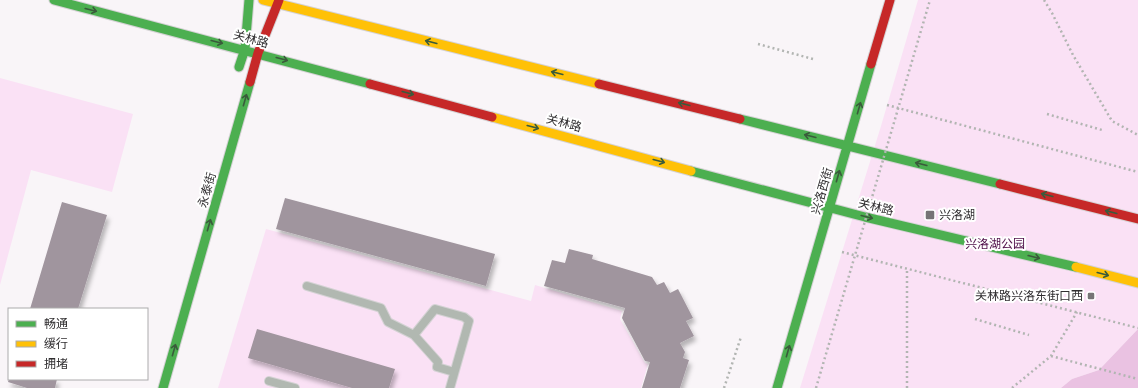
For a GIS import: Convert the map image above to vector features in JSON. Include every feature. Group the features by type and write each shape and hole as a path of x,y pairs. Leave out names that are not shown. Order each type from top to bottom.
{"main road":[{"name":"关林路","path":"54,0 245,49 829,208 1138,283"},
{"path":"238,72 245,49 249,0"},
{"path":"263,0 279,2 1138,219"},
{"name":"兴洛西街","path":"777,388 890,0"},
{"name":"永泰街","path":"163,388 258,53 279,2"}],"lane":[{"path":"307,286 381,308 388,322 414,335 438,362 437,366 454,372"},
{"path":"414,335 435,309 464,317 469,321 450,388"},
{"path":"269,381 295,388"}],"path":[{"path":"816,388 930,0"},
{"path":"1044,0 1073,55 1112,121 1138,135"},
{"path":"758,44 813,59"},
{"path":"887,105 1138,172"},
{"path":"1047,114 1102,130"},
{"path":"842,252 1138,328"},
{"path":"906,388 907,269"},
{"path":"1012,388 1051,356 1077,312"},
{"path":"974,319 1029,335"},
{"path":"724,388 741,337"},
{"path":"1051,356 1138,379"}],"green space":[{"name":"兴洛湖公园","path":"918,0 1138,0 1138,329 1099,370 1072,379 1061,388 800,388 881,126"},
{"path":"0,78 133,114 112,192 31,170 0,285"},
{"path":"266,229 531,301 535,285 622,311 620,319 645,363 648,364 641,388 218,388"}],"shaded area":[{"path":"1138,329 1138,388 1061,388 1072,379 1099,370"}],"building":[{"path":"285,198 495,254 486,286 276,229"},
{"path":"62,202 107,215 78,308 30,308"},
{"path":"569,249 593,255 592,259 652,277 657,285 664,282 670,293 678,289 693,318 686,321 694,336 680,343 685,352 683,358 689,360 680,388 642,388 650,362 645,361 622,318 625,308 544,286 552,260 565,263"},
{"path":"257,329 395,369 389,388 352,388 248,358"},
{"path":"9,380 57,380 55,388 27,388 8,382"}],"traffic: fast":[{"path":"54,0 370,84"},
{"path":"239,67 245,49 249,0"},
{"path":"777,388 871,64"},
{"path":"163,388 250,82"},
{"path":"740,119 1000,184"},
{"path":"691,171 865,217 1076,267"}],"traffic: slow":[{"path":"263,0 599,84"},
{"path":"492,117 691,171"},
{"path":"1076,267 1138,283"}],"traffic: jam":[{"path":"250,82 258,53 279,0"},
{"path":"871,64 890,0"},
{"path":"370,84 492,117"},
{"path":"599,84 740,119"},
{"path":"1000,184 1138,219"}],"place":[{"name":"兴洛湖","path":"930,215"},
{"name":"关林路兴洛东街口西","path":"1091,296"}]}
